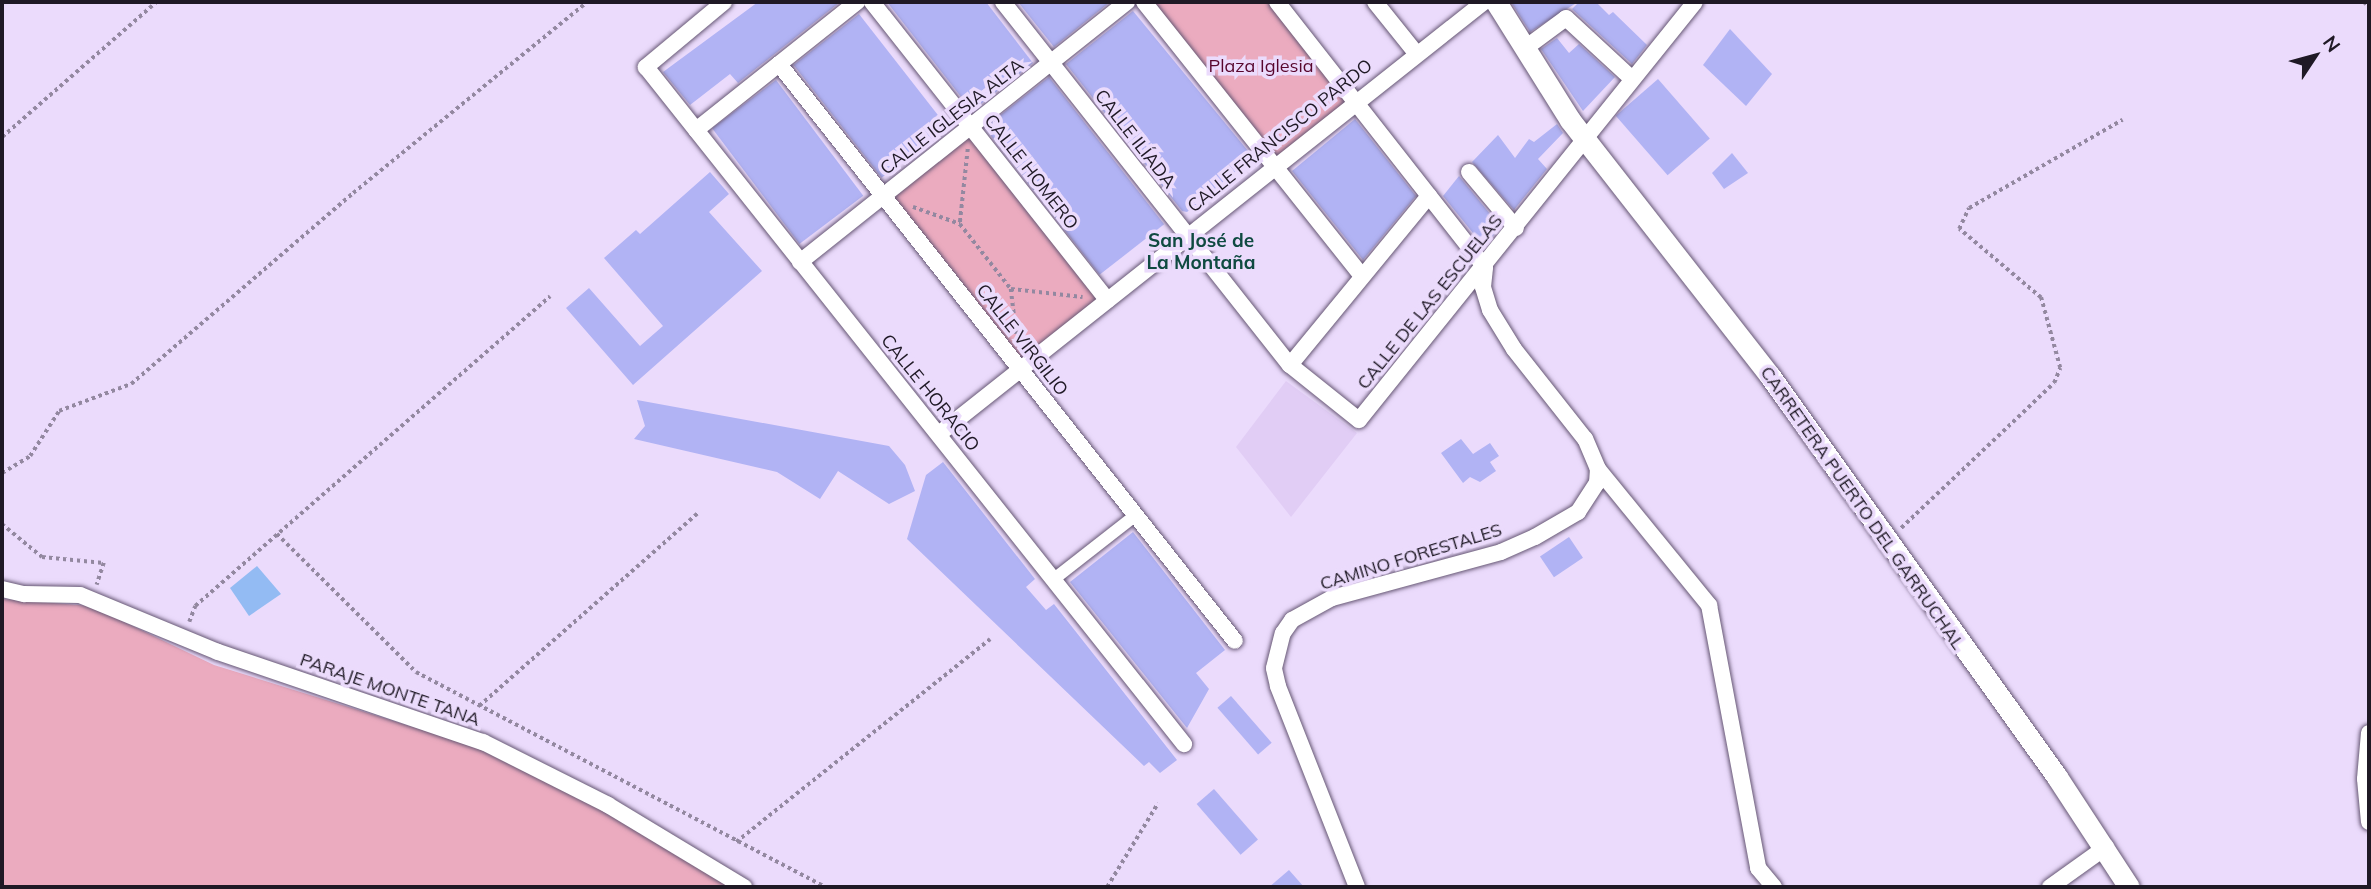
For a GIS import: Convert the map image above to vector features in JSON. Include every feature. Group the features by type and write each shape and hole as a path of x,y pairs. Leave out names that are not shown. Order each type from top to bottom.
{"main road":[{"name":"CARRETERA PUERTO DEL GARRUCHAL","path":"1496,2 1583,137 1770,376 2106,848 2129,887"}],"street":[{"name":"CALLE HORACIO","path":"724,2 646,67 1185,744"},
{"path":"696,130 857,2"},
{"name":"CALLE HOMERO","path":"872,2 1107,299"},
{"name":"CALLE ILÍADA","path":"1003,2 1290,365"},
{"name":"CALLE IGLESIA ALTA","path":"800,262 1127,2"},
{"path":"1144,2 1362,275"},
{"path":"1277,2 1485,267 1483,287 1490,310 1514,349 1585,439 1598,469 1709,605 1758,869 1774,887"},
{"path":"1375,2 1416,53"},
{"name":"CALLE FRANCISCO PARDO","path":"939,434 1355,101 1484,2"},
{"name":"CALLE DE LAS ESCUELAS","path":"1290,365 1359,420 1516,228 1583,137 1695,2"},
{"path":"1524,49 1566,18 1631,78"},
{"name":"CALLE VIRGILIO","path":"779,64 1235,641"},
{"path":"1469,172 1516,228"},
{"path":"1290,365 1429,196"},
{"name":"CAMINO FORESTALES","path":"1357,887 1278,686 1274,668 1283,632 1292,620 1332,598 1501,552 1535,537 1585,505 1597,483 1598,469"},
{"path":"1054,579 1136,515"},
{"name":"PARAJE MONTE TANA","path":"2,589 91,600 183,638 483,742 608,805 744,887"},
{"path":"2369,733 2365,779 2369,822"},
{"path":"2050,887 2106,848"}],"path":[{"path":"2,137 156,2"},
{"path":"2,473 30,456 59,411 131,384 353,193 587,2"},
{"path":"2364,2 2369,8"},
{"path":"1887,542 2054,383 2060,368 2041,298 1959,229 1969,208 2122,120"},
{"path":"960,224 970,126"},
{"path":"883,196 960,224 1011,289 1020,369"},
{"path":"1011,289 1107,299"},
{"path":"183,638 195,606 550,296"},
{"path":"480,706 698,513"},
{"path":"2,524 42,556 104,563 91,600"},
{"path":"277,534 416,672 825,887"},
{"path":"736,842 990,639"},
{"path":"1107,887 1158,803"}],"shaded area":[{"path":"1286,381 1357,433 1291,517 1236,447"}],"green space":[{"name":"Plaza Iglesia","path":"1144,2 1277,2 1355,101 1274,166"},
{"path":"970,126 1106,300 1018,369 882,195"},
{"path":"2,599 91,606 214,665 477,747 575,792 733,887 2,887"}],"water":[{"path":"257,566 281,594 249,616 230,588"}],"building":[{"path":"758,2 840,2 738,83 730,74 690,105 663,72"},
{"path":"887,2 986,2 1033,63 972,111"},
{"path":"1018,2 1110,2 1054,47"},
{"path":"1511,2 1578,2 1530,32"},
{"path":"1579,2 1596,2 1609,15 1613,12 1647,45 1632,64 1572,9"},
{"path":"1133,11 1253,157 1187,212 1182,211 1066,64"},
{"path":"859,14 947,127 882,178 794,65"},
{"path":"1730,29 1772,74 1746,106 1703,65"},
{"path":"1557,38 1569,53 1579,44 1615,77 1583,111 1541,49"},
{"path":"1049,77 1164,224 1100,275 984,127"},
{"path":"1658,79 1710,139 1668,175 1616,116"},
{"path":"776,80 863,196 799,244 712,128"},
{"path":"1355,119 1416,196 1363,260 1292,171"},
{"path":"1557,124 1563,133 1538,159 1547,169 1514,210 1472,162 1498,135 1515,158 1529,139 1534,142"},
{"path":"1732,153 1748,173 1724,189 1712,173"},
{"path":"710,172 729,194 709,212 762,271 633,385 566,308 589,288 640,346 663,326 604,258 636,230 640,234"},
{"path":"1459,176 1500,226 1491,239 1477,238 1443,196"},
{"path":"637,400 889,446 905,465 915,491 889,504 838,471 820,499 777,472 634,439 645,426"},
{"path":"1461,439 1473,454 1490,443 1499,456 1490,462 1496,471 1480,482 1470,477 1463,483 1441,453"},
{"path":"943,462 1035,579 1026,587 1046,610 1054,604 1177,760 1160,773 1149,762 1144,766 907,539 926,475"},
{"path":"1133,532 1225,650 1196,673 1209,689 1187,728 1070,582"},
{"path":"1569,537 1583,558 1554,577 1540,557"},
{"path":"1231,696 1272,743 1258,755 1217,708"},
{"path":"1214,789 1258,840 1241,855 1197,804"},
{"path":"1289,870 1304,887 1269,887"}],"district":[{"name":"San José de La Montaña","path":"1201,252"}]}
